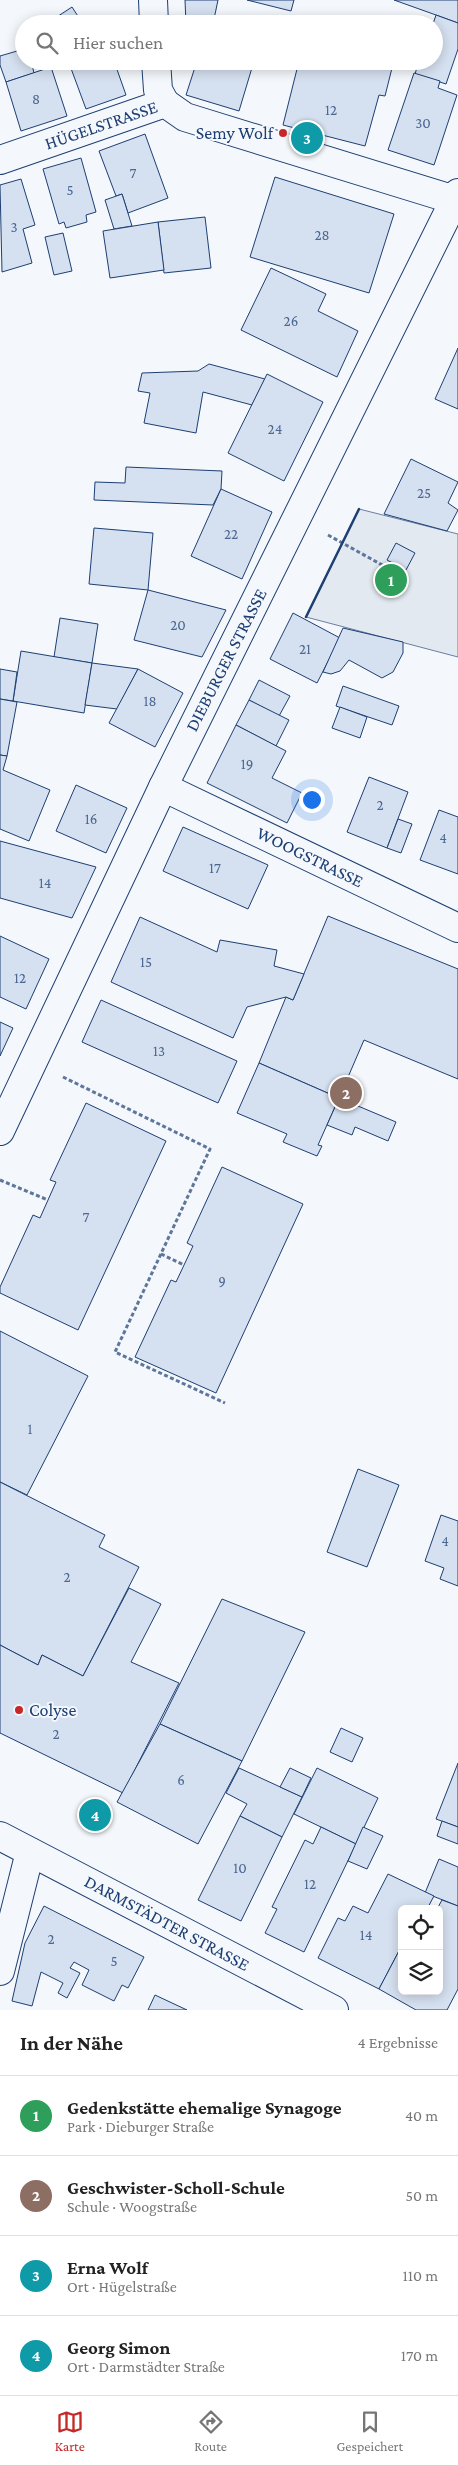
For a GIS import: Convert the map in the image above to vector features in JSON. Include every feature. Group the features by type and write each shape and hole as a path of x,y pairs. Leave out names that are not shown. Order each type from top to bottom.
{"street":[{"path":"153,0 154,15"},
{"path":"157,70 158,90 164,103"},
{"name":"HÜGELSTRASSE","path":"0,160 164,103 185,117 457,198"},
{"name":"DIEBURGER STRASSE","path":"0,1131 31,1062 163,787 457,198"},
{"name":"WOOGSTRASSE","path":"163,787 458,928"},
{"name":"DARMSTÄDTER STRASSE","path":"0,1836 334,2010"},
{"path":"0,1971 30,1852"}],"path":[{"path":"352,549 402,576"},
{"path":"31,1062 210,1149 115,1352 226,1403"},
{"path":"0,1180 48,1200"},
{"path":"161,1254 184,1264"}],"shaded area":[{"path":"359,509 458,534 458,657 306,617"}],"building":[{"path":"185,0 218,0 215,15 186,15"},
{"path":"247,0 294,0 291,11"},
{"path":"394,0 458,0 458,23 443,18 443,15 436,15"},
{"path":"72,7 77,15 60,15"},
{"path":"443,18 458,23 458,49 446,84 415,74 416,70 443,70"},
{"path":"15,52 15,70 33,70 34,73 6,82 0,65 0,56"},
{"path":"42,70 52,70 67,116 21,131 6,82"},
{"path":"72,70 117,70 126,95 86,109"},
{"path":"194,70 251,70 239,111 186,95"},
{"path":"297,70 392,70 385,96 379,95 365,146 283,125"},
{"path":"414,73 440,81 438,88 457,95 434,165 388,150"},
{"path":"145,134 168,198 128,213 122,194 116,196 99,151"},
{"path":"81,158 96,212 86,215 87,222 66,228 64,222 59,224 43,169"},
{"path":"275,177 394,214 369,293 250,257"},
{"path":"21,179 35,225 23,229 32,263 2,272 0,185"},
{"path":"122,194 132,226 114,229 105,200"},
{"path":"205,217 211,268 164,273 158,222"},
{"path":"158,222 164,270 110,278 103,231"},
{"path":"63,233 72,271 54,275 45,237"},
{"path":"271,268 326,294 318,311 358,331 337,377 241,330"},
{"path":"458,348 458,409 435,399"},
{"path":"209,364 265,379 252,405 203,392 196,433 144,423 150,393 138,391 142,373 198,371"},
{"path":"267,374 323,402 284,481 228,453"},
{"path":"411,459 458,482 448,503 458,510 447,531 384,514"},
{"path":"126,467 222,471 221,489 213,505 94,500 95,482 125,483"},
{"path":"221,489 272,512 242,579 191,556"},
{"path":"94,528 153,533 148,590 89,584"},
{"path":"396,543 415,553 406,570 387,560"},
{"path":"148,590 226,610 202,657 134,640"},
{"path":"293,613 340,638 317,683 270,659"},
{"path":"60,618 98,624 92,663 54,657"},
{"path":"343,628 403,642 403,653 393,672 382,678 349,660 340,671 331,674 323,672"},
{"path":"21,651 92,663 84,713 13,701"},
{"path":"92,663 138,669 117,709 85,705"},
{"path":"0,669 17,672 13,701 0,699"},
{"path":"138,669 183,693 155,747 109,723"},
{"path":"259,680 290,696 279,716 249,700"},
{"path":"343,686 399,706 392,725 336,706"},
{"path":"0,699 17,702 7,756 0,755"},
{"path":"249,700 289,720 276,746 236,725"},
{"path":"340,707 367,717 360,738 332,728"},
{"path":"236,725 286,751 272,778 302,793 287,823 207,783"},
{"path":"0,755 7,756 3,770 50,790 29,841 0,829"},
{"path":"369,777 408,792 387,848 347,832"},
{"path":"76,785 127,808 106,853 56,831"},
{"path":"439,810 458,817 458,874 420,860"},
{"path":"398,819 412,824 401,853 387,848"},
{"path":"183,827 268,865 248,909 163,871"},
{"path":"0,841 96,867 72,918 0,898"},
{"path":"328,916 458,969 458,1079 364,1040 339,1098 259,1063 286,997 293,1000"},
{"path":"140,917 217,952 220,940 277,950 274,966 304,974 293,1000 286,997 247,1007 233,1038 111,982"},
{"path":"0,936 49,959 26,1009 0,997"},
{"path":"101,1000 237,1061 218,1103 82,1042"},
{"path":"0,1022 13,1028 0,1056"},
{"path":"259,1063 339,1098 318,1145 322,1146 317,1156 283,1142 287,1134 237,1113"},
{"path":"339,1098 396,1122 388,1141 355,1127 352,1135 327,1125"},
{"path":"86,1103 166,1141 78,1330 0,1293 0,1287 33,1215 40,1218 56,1182 50,1180"},
{"path":"222,1167 303,1204 216,1393 135,1357 171,1280 176,1282 193,1246 187,1243"},
{"path":"0,1331 88,1376 27,1495 0,1482"},
{"path":"358,1469 399,1485 367,1567 327,1552"},
{"path":"0,1482 105,1535 99,1547 139,1567 83,1676 42,1655 38,1665 0,1645"},
{"path":"441,1515 458,1521 458,1586 440,1579 444,1568 425,1561"},
{"path":"129,1588 161,1604 131,1662 179,1683 123,1793 0,1733 0,1645 38,1665 42,1655 83,1676"},
{"path":"222,1599 305,1632 242,1761 160,1724"},
{"path":"160,1724 242,1761 198,1844 117,1802"},
{"path":"341,1728 363,1738 352,1762 330,1752"},
{"path":"458,1763 458,1827 436,1819"},
{"path":"239,1768 302,1797 282,1837 240,1816 247,1804 226,1793"},
{"path":"290,1768 311,1778 302,1797 280,1787"},
{"path":"317,1768 378,1798 356,1844 294,1814"},
{"path":"240,1816 282,1837 241,1921 198,1900"},
{"path":"442,1821 458,1827 458,1844 437,1836"},
{"path":"321,1827 356,1844 304,1952 265,1933 277,1909 272,1907 305,1840 313,1844"},
{"path":"363,1827 383,1836 367,1869 348,1861"},
{"path":"439,1859 458,1867 458,1906 425,1893"},
{"path":"388,1874 434,1896 429,1905 398,1905 398,1953 379,1989 318,1958 338,1918 345,1921 353,1906 368,1913"},
{"path":"442,1900 458,1906 458,1989 447,2010 416,2010 379,1989 398,1953 398,1995 443,1995 443,1905 439,1905"},
{"path":"44,1906 144,1957 128,1988 122,1985 114,2001 82,1985 89,1970 74,1962 70,1968 80,1973 67,1998 58,1993 63,1983 41,1972 32,2006 12,2001 25,1943"},
{"path":"155,1995 187,2010 148,2010"}],"wall":[{"path":"306,617 359,509"}],"place":[{"name":"Semy Wolf","path":"283,133"},
{"name":"Erna Wolf","path":"307,138"},
{"name":"Gedenkstätte ehemalige Synagoge","path":"391,580"},
{"name":"Geschwister-Scholl-Schule","path":"346,1093"},
{"name":"Colyse","path":"19,1710"},
{"name":"Georg Simon","path":"95,1815"}]}
